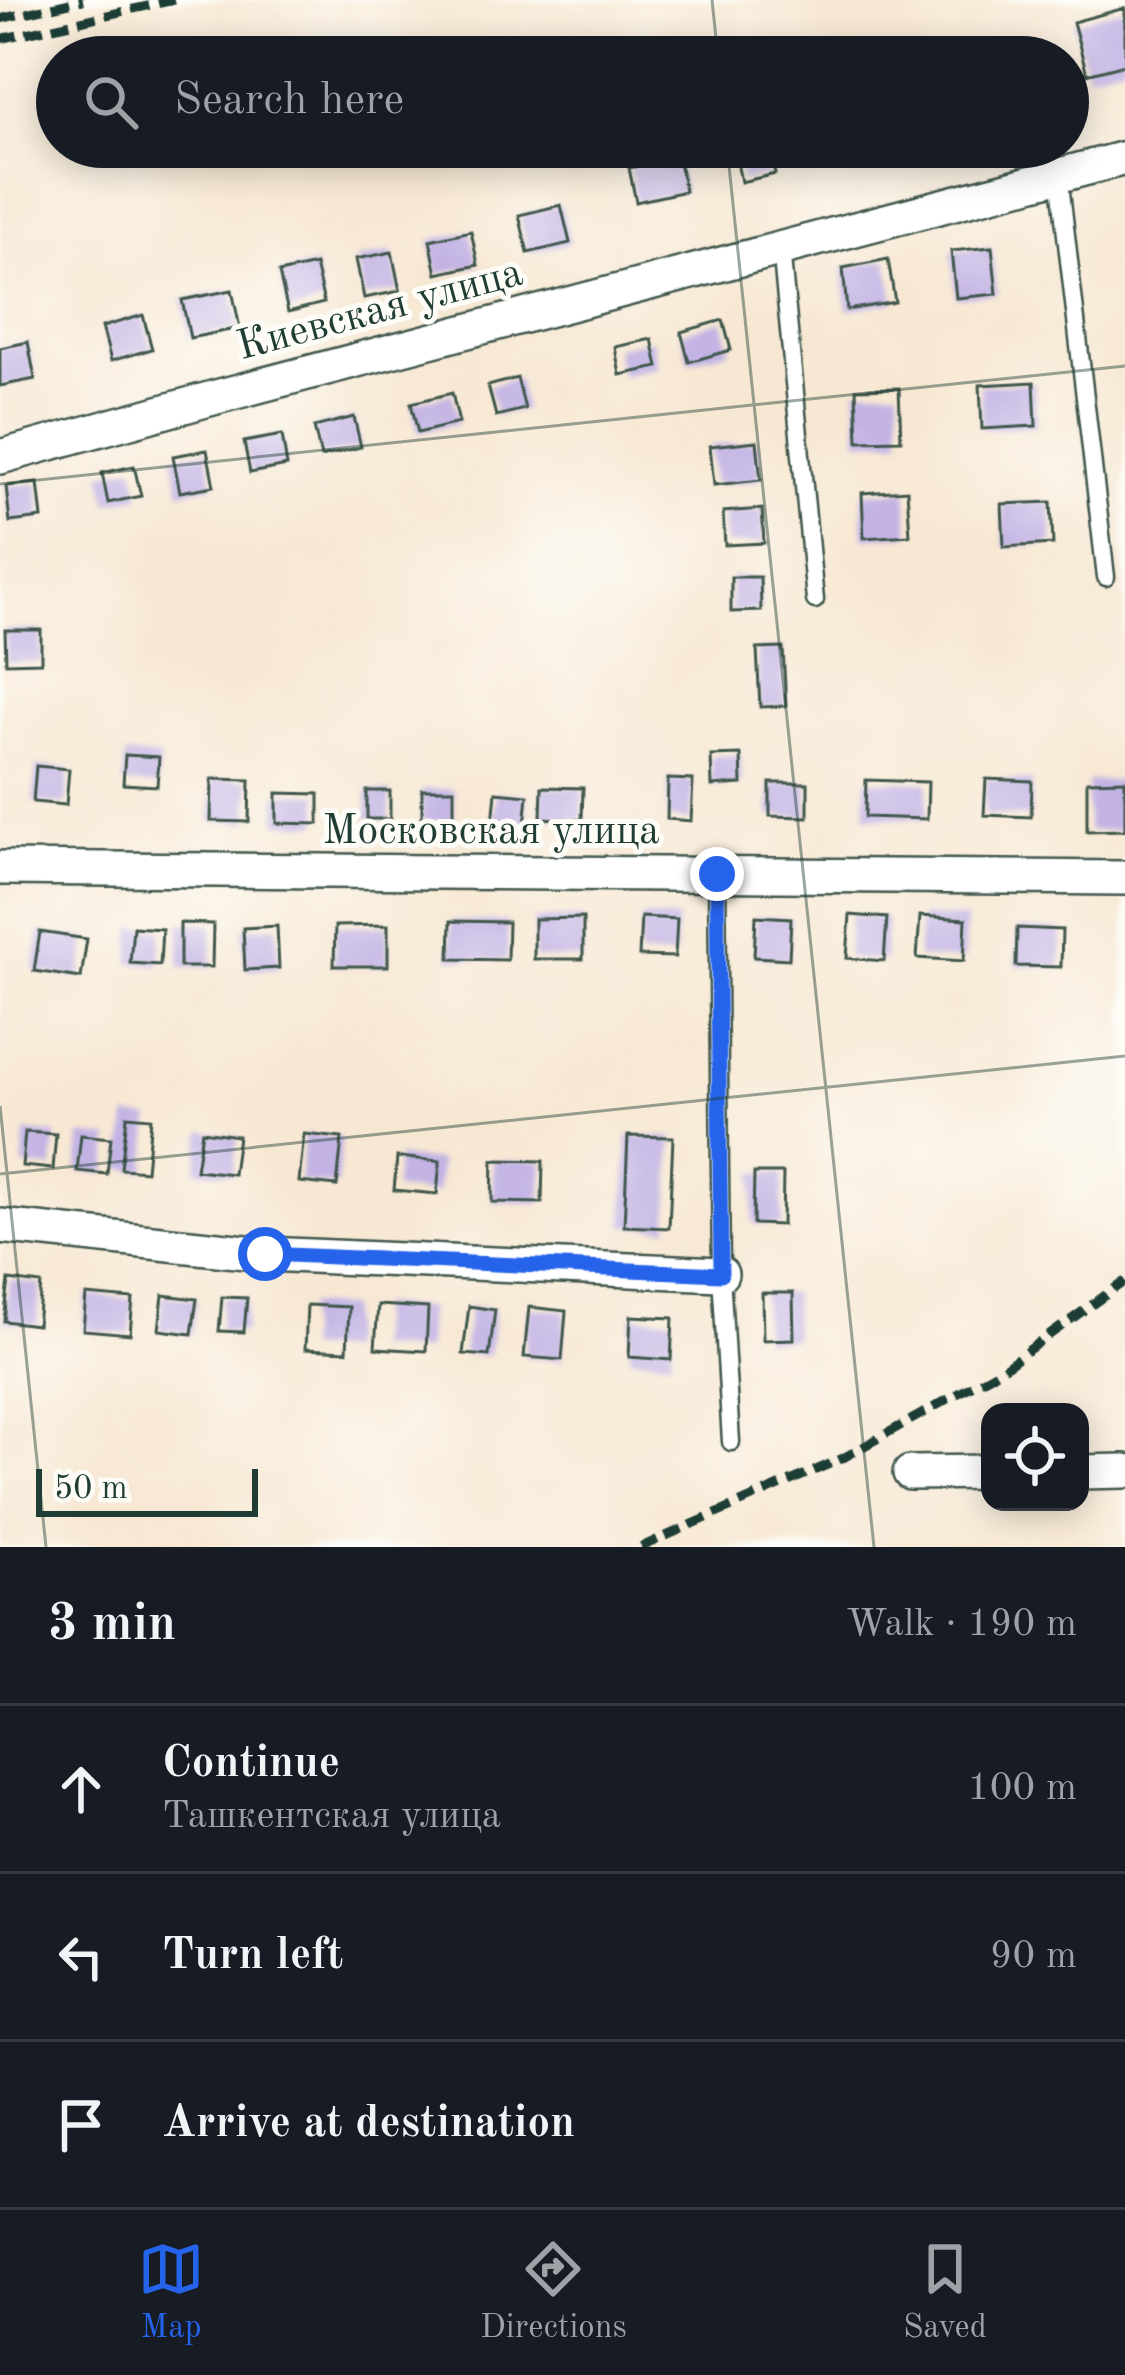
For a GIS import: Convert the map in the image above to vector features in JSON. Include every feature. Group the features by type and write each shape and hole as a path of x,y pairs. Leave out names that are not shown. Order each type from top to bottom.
{"street":[{"name":"Киевская улица","path":"1089,168 1125,158"},
{"name":"Киевская улица","path":"0,457 1088,168"},
{"name":"Московская улица","path":"0,868 1125,878"},
{"path":"0,1226 265,1254 721,1274"},
{"path":"1089,1472 1125,1471"},
{"path":"910,1473 981,1472"}],"lane":[{"path":"1059,176 1106,577"},
{"path":"781,248 815,600"},
{"path":"717,874 721,1274 730,1442"}],"building":[{"path":"1125,8 1125,64 1089,73 1089,36 1077,36 1073,22"},
{"path":"629,168 680,168 685,191 636,202"},
{"path":"738,168 774,168 775,174 741,182"},
{"path":"561,205 570,243 528,253 519,215"},
{"path":"471,231 478,265 437,274 430,240"},
{"path":"992,247 997,294 956,298 951,251"},
{"path":"392,252 400,291 364,298 356,259"},
{"path":"888,259 895,302 847,310 843,268"},
{"path":"315,265 324,303 288,312 279,273"},
{"path":"232,290 240,328 190,338 182,300"},
{"path":"143,315 152,349 111,361 102,327"},
{"path":"723,320 731,350 689,362 681,332"},
{"path":"652,339 658,367 620,375 615,347"},
{"path":"28,342 35,379 0,386 0,348"},
{"path":"517,378 525,409 496,416 488,386"},
{"path":"1034,382 1036,426 982,429 980,385"},
{"path":"899,388 901,440 858,441 856,389"},
{"path":"452,393 459,423 418,433 411,403"},
{"path":"354,417 361,447 321,457 314,427"},
{"path":"282,435 287,466 250,473 244,442"},
{"path":"757,441 761,480 714,485 710,446"},
{"path":"207,450 214,486 180,492 173,456"},
{"path":"134,466 141,496 108,503 102,473"},
{"path":"38,483 42,518 10,522 6,486"},
{"path":"907,490 910,535 864,538 862,493"},
{"path":"1051,502 1053,544 1004,547 1002,504"},
{"path":"762,509 764,543 725,545 723,512"},
{"path":"731,577 760,577 761,611 731,612"},
{"path":"5,630 41,630 41,662 6,663"},
{"path":"783,648 786,706 760,707 757,649"},
{"path":"125,755 159,757 157,786 123,784"},
{"path":"741,755 742,784 712,786 711,756"},
{"path":"36,766 69,769 66,805 33,802"},
{"path":"212,779 250,780 249,822 211,821"},
{"path":"668,779 693,780 691,821 667,819"},
{"path":"986,779 1032,781 1031,817 984,815"},
{"path":"866,780 928,782 927,819 865,817"},
{"path":"1125,780 1125,830 1087,831 1087,781"},
{"path":"770,783 808,783 808,817 770,816"},
{"path":"542,787 583,788 582,820 541,818"},
{"path":"422,789 454,789 454,821 422,821"},
{"path":"367,791 390,791 390,819 367,819"},
{"path":"496,792 528,795 525,826 493,823"},
{"path":"277,793 319,794 319,824 277,823"},
{"path":"850,915 887,918 884,961 847,958"},
{"path":"756,916 791,918 789,959 754,957"},
{"path":"920,916 966,919 964,961 917,958"},
{"path":"641,917 677,919 675,957 639,956"},
{"path":"583,918 583,959 534,959 534,919"},
{"path":"451,921 508,922 507,960 450,959"},
{"path":"180,923 213,924 212,967 180,967"},
{"path":"388,925 388,966 334,966 335,926"},
{"path":"277,926 279,968 245,970 243,928"},
{"path":"133,927 162,929 160,965 130,963"},
{"path":"1017,928 1062,930 1061,967 1016,966"},
{"path":"40,932 87,939 81,978 34,971"},
{"path":"127,1116 151,1118 146,1171 121,1169"},
{"path":"202,1131 238,1136 233,1174 196,1170"},
{"path":"25,1132 56,1134 53,1169 22,1166"},
{"path":"304,1134 342,1138 337,1186 299,1182"},
{"path":"81,1135 111,1138 107,1174 77,1171"},
{"path":"628,1136 673,1137 669,1228 624,1226"},
{"path":"397,1157 440,1161 437,1194 394,1190"},
{"path":"493,1160 543,1161 542,1203 492,1202"},
{"path":"754,1173 783,1173 782,1225 753,1224"},
{"path":"9,1280 41,1284 37,1325 4,1321"},
{"path":"762,1293 793,1293 794,1339 763,1340"},
{"path":"86,1295 133,1299 130,1334 83,1330"},
{"path":"163,1295 197,1299 192,1334 159,1330"},
{"path":"222,1297 247,1298 244,1332 219,1331"},
{"path":"307,1305 349,1307 347,1351 305,1349"},
{"path":"378,1305 428,1308 426,1351 375,1348"},
{"path":"469,1306 495,1310 489,1356 463,1354"},
{"path":"529,1307 566,1311 562,1360 524,1357"},
{"path":"631,1316 673,1318 671,1360 629,1357"}],"railway":[{"path":"0,19 83,0"},
{"path":"0,39 174,0"},
{"path":"641,1547 843,1458 1002,1369 1125,1281"}],"route":[{"path":"265,1254 721,1274 717,874"}]}
